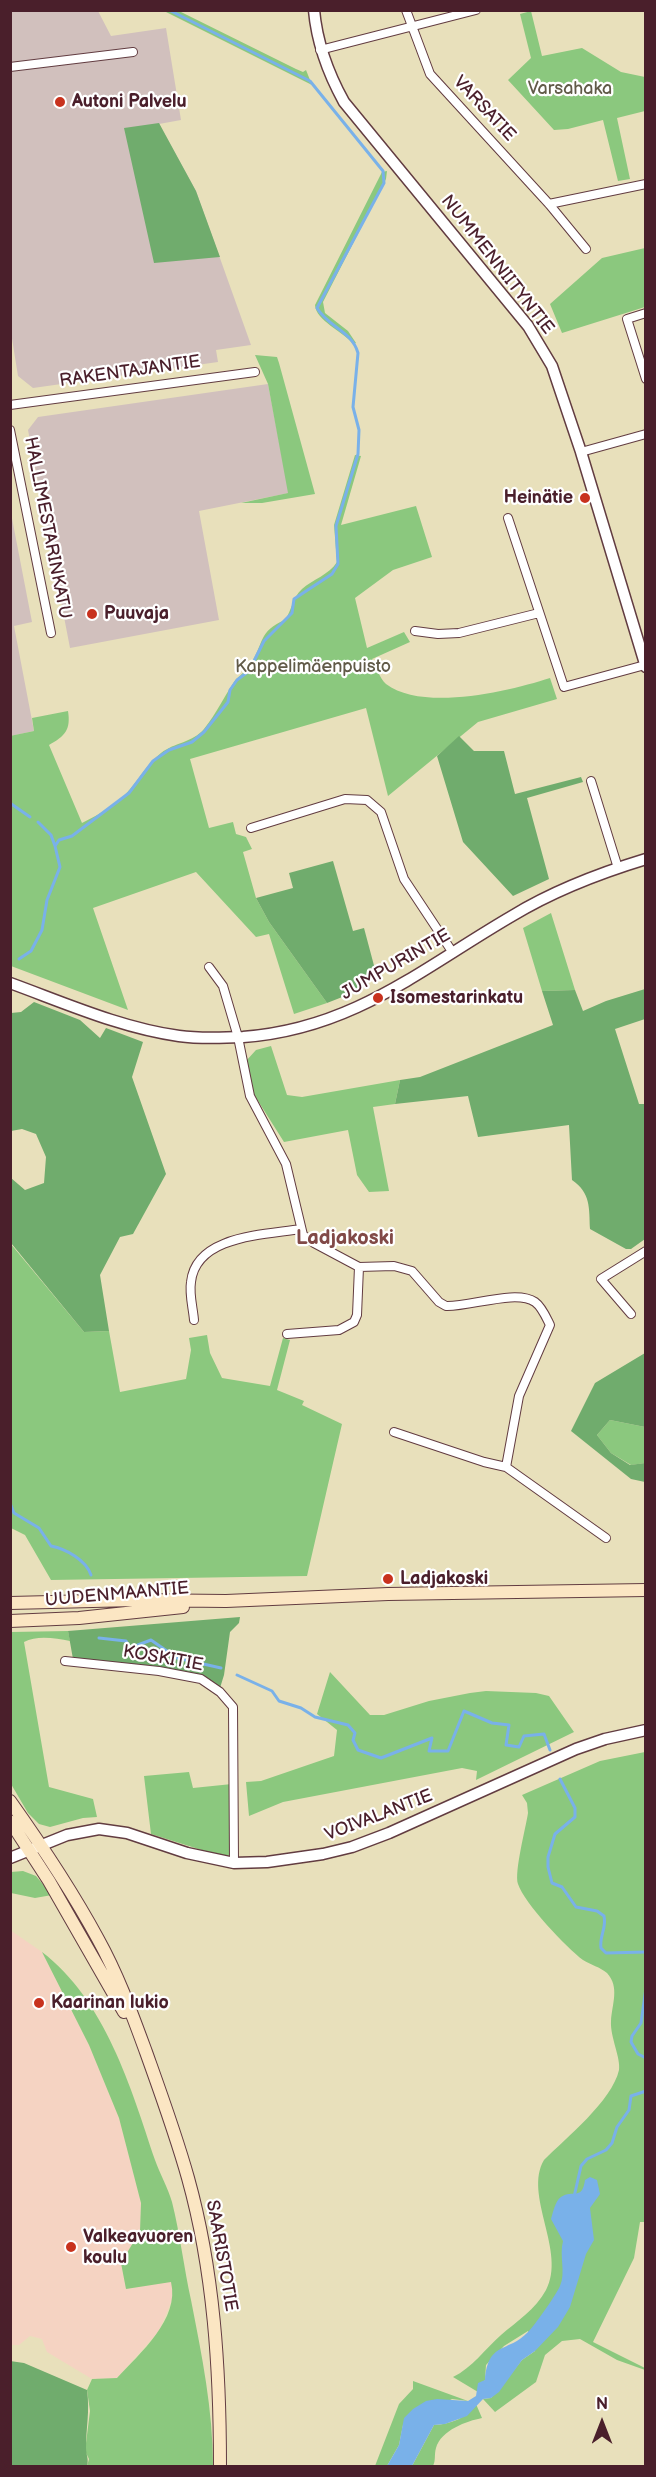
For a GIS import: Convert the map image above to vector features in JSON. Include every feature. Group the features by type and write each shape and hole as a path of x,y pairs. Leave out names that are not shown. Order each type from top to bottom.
{"main road":[{"name":"UUDENMAANTIE","path":"10,1603 134,1600 226,1601 388,1594 645,1590"},
{"name":"UUDENMAANTIE","path":"10,1621 124,1614 226,1601"},
{"name":"SAARISTOTIE","path":"10,1801 41,1845 99,1940 123,1991 188,2179 205,2255 215,2329 220,2409 220,2466"},
{"name":"SAARISTOTIE","path":"10,1821 115,1995 148,2059"}],"street":[{"name":"NUMMENNIITYNTIE","path":"314,10 320,50 329,75 344,102 506,298 541,346 552,366 581,452 645,666"},
{"name":"VARSATIE","path":"406,10 430,74 549,204 586,249"},
{"path":"320,50 476,10"},
{"path":"10,67 133,52"},
{"path":"549,204 645,184"},
{"path":"645,313 627,319 645,379"},
{"name":"RAKENTAJANTIE","path":"10,405 255,372"},
{"name":"HALLIMESTARINKATU","path":"10,430 51,633"},
{"path":"581,452 645,434"},
{"path":"508,518 564,687 645,666"},
{"path":"416,631 438,634 459,633 539,613"},
{"path":"591,781 618,868"},
{"path":"251,828 345,799 357,798 375,805 385,820 404,879 453,953"},
{"name":"JUMPURINTIE","path":"10,983 145,1030 181,1037 290,1030 338,1017 386,994 537,902 645,859"},
{"path":"209,967 223,986 250,1096 286,1164 301,1229 314,1244 359,1267 394,1266 412,1271 439,1302 446,1306 523,1297 537,1303 541,1309 550,1325 519,1395 506,1467"},
{"path":"194,1320 190,1292 192,1275 208,1252 234,1240 301,1229"},
{"path":"631,1314 601,1279 645,1251"},
{"path":"287,1334 339,1330 354,1322 357,1315 359,1267"},
{"path":"393,1431 484,1462 506,1467 606,1538"},
{"name":"KOSKITIE","path":"65,1661 201,1678 220,1692 233,1707 234,1863"},
{"name":"VOIVALANTIE","path":"10,1858 79,1832 109,1830 127,1833 203,1858 234,1863 293,1859 352,1847 389,1833 576,1749 605,1739 645,1730"}],"shaded area":[{"path":"10,11 98,11 111,36 166,28 181,120 159,124 196,191 251,345 216,350 218,362 33,388 18,376 10,326"},
{"path":"268,384 289,493 199,511 219,620 70,648 28,430 38,417"},
{"path":"10,508 32,622 14,626 34,731 11,736"},
{"name":"Valkeavuoren koulu","path":"10,1930 42,1952 89,2045 119,2118 141,2203 140,2231 121,2263 126,2289 172,2281 174,2295 159,2331 117,2378 92,2379 47,2352 42,2339 30,2336 19,2345 11,2345"}],"green space":[{"path":"164,11 179,11 296,69 303,72 306,70 312,85"},
{"name":"Varsahaka","path":"531,11 542,56 582,48 621,72 645,77 645,111 617,118 630,179 618,181 603,120 568,129 554,130 508,80 531,58 520,14"},
{"path":"159,123 196,191 220,257 154,263 124,128"},
{"path":"387,171 386,179 323,302 325,313 348,331 356,343 353,344 320,316 315,305 382,172"},
{"path":"645,248 645,307 562,333 550,304 602,258"},
{"path":"255,355 277,357 315,494 262,503 241,503 288,493 268,384"},
{"name":"Kappelimäenpuisto","path":"355,455 361,456 341,525 416,506 432,557 393,570 355,598 367,648 404,632 410,642 372,659 384,682 402,692 422,697 444,698 490,693 550,678 557,699 478,722 388,796 366,708 190,759 209,828 233,822 236,834 246,837 252,849 243,852 256,898 269,922 327,1003 294,1014 269,934 256,937 196,872 93,908 128,1010 11,966 10,736 34,731 32,718 68,711 69,723 66,732 49,745 82,823 115,804 156,757 194,737 204,729 234,682 247,670 266,634 276,624 285,620 296,596 337,562 334,525"},
{"path":"459,736 474,751 504,751 515,794 581,777 583,782 527,798 549,879 513,896 463,842 437,756"},
{"path":"333,861 353,931 364,928 376,973 355,992 327,1003 269,922 256,898 293,888 289,873"},
{"path":"551,913 575,990 542,991 523,928"},
{"path":"645,989 645,1019 615,1029 639,1104 645,1104 645,1239 631,1249 626,1249 590,1229 586,1196 572,1180 569,1125 478,1137 468,1096 395,1104 400,1080 420,1077 553,1025 542,991 575,990 583,1011"},
{"path":"34,1002 80,1020 100,1038 106,1028 143,1042 132,1077 166,1174 133,1234 120,1237 100,1275 109,1331 84,1332 11,1243 11,1178 25,1190 44,1183 46,1157 36,1134 22,1129 11,1131 11,1013 21,1012"},
{"path":"271,1046 287,1095 302,1097 400,1080 395,1104 373,1107 389,1191 369,1192 357,1175 348,1130 284,1142 253,1093 246,1061 256,1050"},
{"path":"10,1243 84,1332 109,1331 120,1392 186,1379 191,1350 189,1338 207,1335 210,1353 222,1378 270,1386 283,1338 290,1340 277,1390 304,1401 302,1405 342,1424 307,1576 51,1580 25,1535 11,1528"},
{"path":"645,1353 645,1427 610,1420 597,1435 611,1453 630,1465 645,1463 645,1482 631,1479 571,1431 595,1383"},
{"path":"610,1420 645,1427 645,1463 631,1465 611,1453 597,1435"},
{"path":"240,1617 239,1623 230,1632 220,1688 200,1675 73,1659 68,1631"},
{"path":"68,1631 70,1641 40,1638 24,1642 49,1787 93,1799 97,1817 83,1818 50,1827 39,1824 28,1813 11,1784 11,1632"},
{"path":"330,1672 370,1715 384,1715 429,1701 470,1693 486,1691 536,1693 549,1696 574,1732 476,1780 477,1771 462,1768 283,1802 249,1816 246,1782 261,1781 334,1756 337,1730 317,1714"},
{"path":"645,1752 645,2222 640,2222 634,2258 593,2342 645,2370 617,2360 580,2339 562,2341 545,2355 536,2382 495,2412 483,2399 491,2398 522,2360 535,2351 528,2331 504,2346 486,2365 485,2380 478,2392 453,2377 525,2315 546,2290 551,2275 552,2259 538,2190 539,2174 544,2160 598,2106 615,2082 619,2070 611,2027 614,1990 611,1978 604,1971 583,1960 557,1936 528,1902 518,1884 519,1860 528,1813 527,1803 522,1795 600,1761"},
{"path":"189,1772 193,1788 232,1784 230,1856 211,1853 151,1834 144,1776"},
{"path":"23,1871 36,1876 52,1895 35,1898 11,1893 11,1872"},
{"path":"42,1952 83,1994 99,2020 125,2075 170,2197 206,2383 213,2466 87,2466 89,2459 85,2451 90,2411 87,2390 92,2379 117,2378 147,2346 170,2309 171,2282 126,2289 121,2263 140,2231 141,2203 119,2118 89,2045"},
{"path":"10,2361 24,2363 87,2390 87,2466 11,2466"},
{"path":"413,2381 468,2401 452,2399 403,2425 399,2445 387,2466 375,2466 399,2404 413,2389"},
{"path":"476,2404 482,2418 462,2424 443,2436 436,2448 433,2466 412,2466 434,2425 458,2419"}],"water":[{"path":"590,2177 597,2180 600,2194 590,2208 594,2240 586,2254 570,2307 558,2327 535,2351 522,2360 499,2392 491,2398 483,2399 467,2416 445,2424 434,2425 412,2466 387,2466 399,2445 404,2418 413,2409 426,2401 437,2399 468,2401 476,2396 478,2383 485,2380 490,2359 500,2349 521,2338 545,2310 562,2281 563,2241 551,2219 554,2207 561,2197 582,2190 585,2180"}],"waterway":[{"path":"19,959 31,951 42,930 47,900 60,867 55,846 59,840 72,836 129,793 153,761 169,750 192,742 204,732 228,702 230,690 237,680 249,671 264,641 292,613 294,599 332,574 338,564 336,526 358,454 359,430 353,407 358,353 351,339 327,320 317,308 384,183 383,171 310,81 169,10"},
{"path":"10,803 30,817"},
{"path":"38,822 51,835 55,846"},
{"path":"10,1503 14,1513 39,1528 51,1546 75,1556 85,1565 91,1575"},
{"path":"99,1638 126,1641 130,1648 151,1640 177,1658 221,1668"},
{"path":"237,1675 272,1691 279,1701 301,1708 315,1717 348,1725 355,1733 353,1740 358,1750 381,1758 432,1738 429,1751 448,1751 464,1711 492,1723 509,1725 506,1745 519,1747 524,1736 544,1734 550,1750"},
{"path":"560,1779 575,1808 575,1817 555,1834 548,1857 552,1883 562,1887 576,1907 597,1911 604,1916 601,1948 606,1953 646,1952"},
{"path":"646,1988 641,2023 632,2036 631,2042 638,2054 646,2058"},
{"path":"574,2197 581,2166 587,2159 606,2150 612,2143 617,2127 629,2110 631,2096 646,2091"}],"place":[{"name":"Autoni Palvelu","path":"60,102"},
{"name":"Heinätie","path":"585,498"},
{"name":"Puuvaja","path":"92,614"},
{"name":"Isomestarinkatu","path":"378,998"},
{"name":"Ladjakoski","path":"388,1579"},
{"name":"Kaarinan lukio","path":"39,2003"},
{"name":"Valkeavuoren koulu","path":"71,2247"}],"district":[{"name":"Ladjakoski","path":"345,1239"}]}
